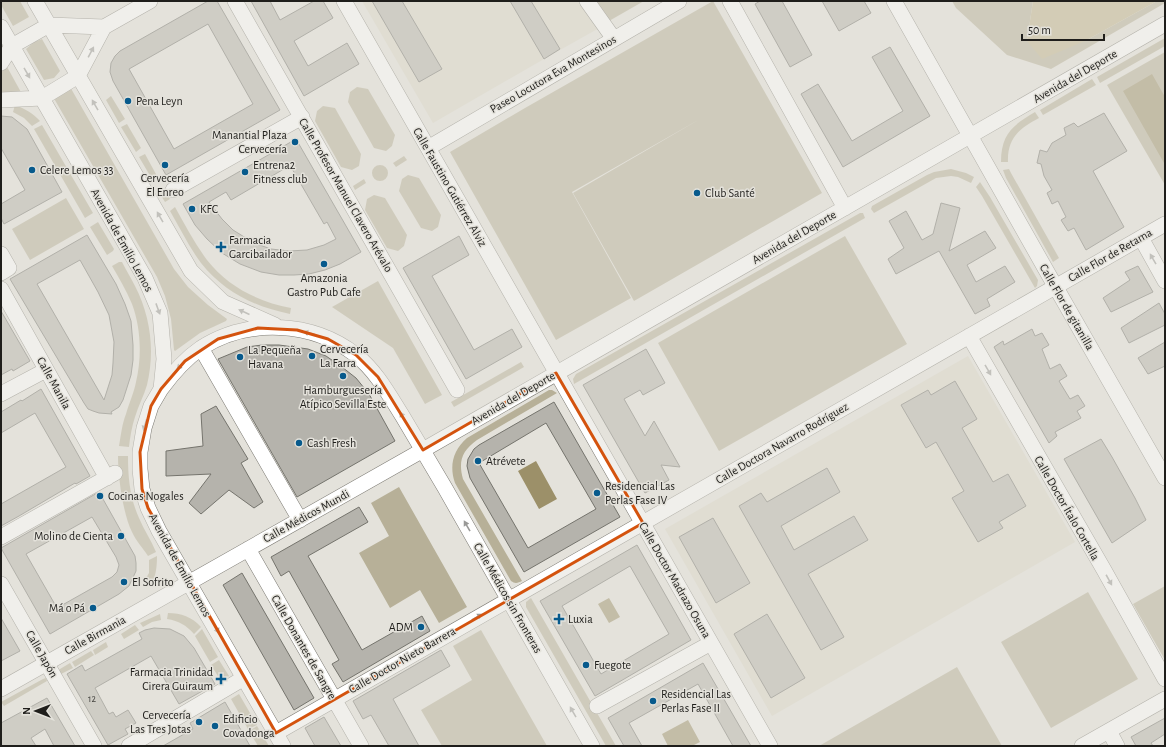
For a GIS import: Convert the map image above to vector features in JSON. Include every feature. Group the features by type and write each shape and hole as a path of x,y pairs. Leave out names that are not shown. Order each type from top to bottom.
{"street":[{"path":"35,1 191,271 223,302 280,327"},
{"path":"1,62 12,46 49,25 104,27 150,1"},
{"name":"Calle Profesor Manuel Clavero Arévalo","path":"235,1 457,390"},
{"name":"Calle Faustino Gutiérrez Alviz","path":"344,1 556,373"},
{"path":"588,1 614,39"},
{"name":"Paseo Locutora Eva Montesinos","path":"428,148 679,1"},
{"path":"730,1 845,208"},
{"name":"Calle Flor de gitanilla","path":"894,1 1055,287 1165,478"},
{"name":"Avenida del Deporte","path":"423,450 1165,24"},
{"name":"Avenida de Emilio Lemos","path":"1,27 145,278 160,313 164,359 161,389 151,406 144,428 140,452 142,489 148,508 159,531 283,746"},
{"path":"1,100 42,98 78,76 104,27"},
{"path":"173,190 302,117"},
{"name":"Calle Flor de Retama","path":"1055,287 1165,224"},
{"path":"1140,238 1165,281"},
{"path":"1,254 9,268 1,273"},
{"name":"Calle Doctora Navarro Rodríguez","path":"508,599 1055,287"},
{"name":"Calle Manila","path":"1,289 46,370 111,475 1,537"},
{"path":"161,389 185,361 201,348 218,339 238,332 258,328 280,327"},
{"name":"Calle Médicos sin Fronteras","path":"280,327 303,331 328,339 342,346 356,356 378,377 423,450 592,746"},
{"name":"Calle Doctor Ítalo Cortella","path":"969,336 1165,679"},
{"path":"201,348 300,520"},
{"path":"1,394 46,370"},
{"name":"Calle Doctor Madrazo Osuna","path":"556,373 770,746"},
{"name":"Calle Médicos Mundi","path":"189,582 423,450"},
{"name":"Calle Donantes de Sangre","path":"248,549 361,746"},
{"name":"Calle Birmania","path":"1,689 189,582"},
{"name":"Calle Japón","path":"1,584 94,746"},
{"name":"Calle Doctor Nieto Barrera","path":"276,733 508,599"},
{"path":"598,706 712,643"},
{"path":"129,746 244,678"},
{"path":"1082,746 1165,699"},
{"path":"1109,731 1117,746"}],"highlighted area":[{"path":"258,328 297,330 328,339 356,355 378,377 423,450 556,373 643,523 276,733 148,508 142,489 140,452 151,406 161,389 185,361 218,339"}],"shaded area":[{"path":"1,1 20,1 29,17 13,26 1,5"},
{"path":"362,1 583,1 601,27 433,123"},
{"path":"595,1 644,1 609,21"},
{"path":"713,1 822,193 634,301 573,193 700,119 572,192 631,298 556,340 450,152"},
{"path":"952,1 1033,1 1027,41 1085,41 1157,1 1165,1 1165,3 1051,69 1007,55 956,8"},
{"path":"1033,1 1157,1 1085,41 1042,59 1027,41"},
{"path":"1165,38 1165,46 1100,83 1097,77"},
{"path":"42,39 60,71 54,78 44,80 26,49 34,42"},
{"path":"1165,52 1165,185 1107,85"},
{"path":"4,65 6,65 22,94 1,92 1,74"},
{"path":"1152,74 1165,97 1164,163 1123,91"},
{"path":"1092,79 1096,85 1043,115 1040,110"},
{"path":"69,85 174,269 188,287 208,305 227,319 226,321 200,333 175,351 171,319 165,296 157,277 52,95"},
{"path":"357,87 368,89 395,135 392,146 386,151 374,148 348,102 350,92"},
{"path":"111,96 125,119 119,123 106,100"},
{"path":"15,105 29,112 40,121 32,126 24,118 13,112"},
{"path":"323,106 335,108 361,154 359,166 352,170 341,167 315,121 317,111"},
{"path":"1035,112 1039,118 1026,126 1016,135 1010,146 1008,162 1001,162 1003,144 1010,131 1020,121"},
{"path":"127,124 141,148 136,152 121,127"},
{"path":"42,125 93,213 85,218 34,129"},
{"path":"145,154 157,176 152,179 139,157"},
{"path":"404,156 407,160 396,167 393,163"},
{"path":"380,165 386,167 388,173 386,179 380,181 374,179 372,173 374,167"},
{"path":"951,169 974,177 971,183 958,177 951,176 936,178 874,213 871,209 872,206 927,175 934,172"},
{"path":"1009,169 1059,258 1053,262 1006,178 1003,170"},
{"path":"408,175 419,178 441,215 438,227 432,231 421,228 399,191 402,179"},
{"path":"364,179 366,183 355,190 353,186"},
{"path":"980,182 1038,280 1035,288 976,187"},
{"path":"164,188 170,199 165,202 158,191"},
{"path":"374,195 385,198 407,235 404,246 398,251 387,248 365,210 367,199"},
{"path":"66,198 84,229 30,260 12,229"},
{"path":"175,207 198,248 215,270 245,292 267,302 291,308 290,314 265,307 241,297 210,273 192,251 170,211"},
{"path":"860,213 863,213 865,218 574,384 573,379 576,374"},
{"path":"98,222 114,249 107,255 90,227"},
{"path":"845,236 907,344 719,451 658,343"},
{"path":"122,262 145,310 151,347 151,360 147,385 134,420 129,447 119,446 138,372 140,343 132,304 112,266"},
{"path":"378,281 442,395 425,404 393,348 332,307"},
{"path":"968,356 1075,542 772,716 665,529"},
{"path":"521,362 524,367 454,407 451,402"},
{"path":"549,390 557,393 477,440 465,452 461,462 463,479 522,581 515,583 511,581 455,483 452,464 455,453 467,438"},
{"path":"118,456 128,456 129,480 133,503 156,552 148,556 134,535 126,515 120,485"},
{"path":"536,461 557,499 539,509 518,471"},
{"path":"399,487 467,607 439,623 420,590 390,608 359,553 389,536 371,503"},
{"path":"157,556 156,570 152,584 145,580 149,573 149,560"},
{"path":"1165,586 1165,660 1133,604"},
{"path":"1088,592 1138,679 1051,728 1001,642"},
{"path":"531,598 616,746 606,746 526,607 526,602"},
{"path":"609,598 620,617 609,623 598,604"},
{"path":"168,613 186,616 201,627 194,634 182,624 167,619"},
{"path":"160,614 161,620 152,622 143,627 140,623"},
{"path":"135,625 139,630 124,639 121,634"},
{"path":"202,629 218,657 210,662 195,636"},
{"path":"481,630 547,746 442,746 421,710 472,680 453,646"},
{"path":"106,642 108,647 95,655 93,650"},
{"path":"91,651 94,655 75,667 72,662"},
{"path":"219,660 229,676 221,681 211,665"},
{"path":"70,663 73,668 61,674 59,671 60,669"},
{"path":"957,667 1002,746 819,746"},
{"path":"46,678 47,681 4,706 1,702 43,679"},
{"path":"239,694 257,725 248,729 231,699"},
{"path":"688,720 700,742 692,746 668,746 662,734"},
{"path":"257,726 269,746 258,746 249,731"}],"building":[{"path":"208,1 217,1 280,110 166,175 113,81 110,72 111,63 120,51","holes":["208,24 253,104 174,149 129,69"]},
{"path":"251,1 270,1 280,20 314,1 323,1 333,18 294,41 308,66 347,43 359,64 304,96"},
{"path":"372,1 402,1 442,69 419,82"},
{"path":"510,1 531,1 560,49 544,59"},
{"path":"760,1 782,1 812,55 790,67 755,4"},
{"path":"822,1 864,1 871,13 839,31"},
{"path":"890,47 930,116 843,167 801,94 818,84 852,141 903,111 872,57"},
{"path":"1104,113 1127,151 1093,171 1124,227 1086,250 1074,228 1068,231 1061,220 1066,217 1058,201 1052,204 1047,193 1052,190 1044,176 1041,164 1037,163 1040,150 1047,152 1052,143 1066,135 1064,128 1074,123 1078,127"},
{"name":"Celere Lemos 33","path":"1,116 12,117 27,129 62,192 4,224 1,218 1,204 25,190 1,148"},
{"path":"296,139 361,252 340,264 309,274 279,275 261,272 240,264 222,253 195,225 183,204","holes":["289,166 290,168 291,167 324,224 327,222 336,239 324,245 307,250 289,251 271,249 254,243 233,230 209,202 226,192 231,200"]},
{"path":"941,203 960,208 949,251 985,231 996,248 967,265 976,282 1005,266 1015,282 987,299 990,306 975,314 939,251 896,274 888,259 904,248 889,221 906,211 922,240 933,234"},
{"path":"87,235 116,284 131,321 133,360 131,375 123,400 119,407 111,412 112,414 99,413 88,409 10,279","holes":["80,260 109,315 114,342 112,375 104,400 37,284"]},
{"path":"459,236 469,255 432,276 474,350 512,329 522,347 466,379 403,268"},
{"path":"1138,266 1153,292 1111,312 1103,298 1130,280 1125,272"},
{"path":"1159,303 1165,314 1165,325 1129,343 1121,328"},
{"path":"1,311 30,361 13,371 12,369 1,375"},
{"path":"1032,329 1035,336 1042,333 1049,345 1042,349 1050,369 1060,364 1067,376 1059,381 1070,399 1078,395 1085,406 1077,411 1081,418 1055,432 1057,436 1049,443 994,347 1003,341 1004,345"},
{"path":"1165,342 1165,366 1148,374 1138,358"},
{"path":"279,345 308,349 326,356 342,367 356,378 369,394 395,441 297,497 218,359 247,347"},
{"path":"646,349 665,383 643,395 640,390 624,399 645,436 654,421 680,467 661,465 669,480 645,493 583,385"},
{"path":"955,381 977,419 962,428 993,482 1008,474 1026,506 999,522 1003,528 978,542 952,498 964,491 936,442 926,448 901,405 928,390 931,395"},
{"path":"41,389 90,476 76,484 75,483 1,526 1,504 66,467 35,413 1,433 1,412"},
{"name":"Residencial Las Perlas Fase IV","path":"554,402 620,517 524,572 470,478 467,466 468,459 474,449","holes":["546,423 596,509 528,548 479,463"]},
{"path":"216,406 248,459 241,463 263,502 254,508 229,490 201,514 189,503 211,474 166,476 166,451 203,446 201,414"},
{"path":"1101,439 1146,520 1112,543 1064,459"},
{"path":"827,468 840,492 781,526 794,550 854,516 868,540 808,574 844,637 821,650 739,506 761,493 767,502"},
{"path":"99,492 135,556 136,571 129,586 119,594 50,634 1,548","holes":["92,517 116,557 119,565 117,572 112,577 57,608 26,554"]},
{"path":"359,507 368,522 308,556 362,650 422,616 430,631 343,682 332,664 339,660 289,571 281,576 271,557"},
{"path":"713,518 750,583 716,603 679,537"},
{"path":"637,545 691,640 595,696 540,601","holes":["630,566 669,634 601,674 562,606"]},
{"path":"242,573 314,698 294,710 223,585"},
{"path":"767,614 805,678 771,698 734,634"},
{"path":"1,618 20,651 1,661"},
{"path":"154,628 170,629 184,636 194,648 215,684 179,704 151,656 95,688 109,714 113,712 116,717 128,710 136,723 125,729 128,734 108,745 67,674 82,665 85,671 142,639 139,633"},
{"path":"441,650 450,666 393,699 419,746 389,746 371,715 363,719 353,701"},
{"name":"Residencial Las Perlas Fase II","path":"703,663 751,746 733,746 698,684 629,723 642,746 624,746 608,718"},
{"path":"47,698 75,746 54,746 45,729 31,738 36,746 1,746 1,723"},
{"name":"Edificio Covadonga","path":"225,702 250,746 163,746 193,729 190,723"},
{"path":"324,717 341,746 315,746 305,728"},
{"path":"1165,718 1165,734 1151,743 1153,746 1136,746 1131,737"}],"place":[{"name":"Pena Leyn","path":"128,101"},
{"name":"Manantial Plaza Cervecería","path":"295,142"},
{"name":"Cervecería El Enreo","path":"165,165"},
{"name":"Celere Lemos 33","path":"32,170"},
{"name":"Entrena2 Fitness club","path":"245,172"},
{"name":"Club Santé","path":"697,193"},
{"name":"KFC","path":"192,209"},
{"name":"Farmacia Garcibailador","path":"221,247"},
{"name":"Amazonia Gastro Pub Cafe","path":"324,264"},
{"name":"Cervecería La Farra","path":"312,356"},
{"name":"La Pequeña Havana","path":"240,357"},
{"name":"Hamburguesería Atípico Sevilla Este","path":"343,376"},
{"name":"Cash Fresh","path":"299,443"},
{"name":"Atrévete","path":"478,461"},
{"name":"Residencial Las Perlas Fase IV","path":"597,493"},
{"name":"Cocinas Nogales","path":"100,496"},
{"name":"Molino de Cienta","path":"121,536"},
{"name":"El Sofrito","path":"124,582"},
{"name":"Má o Pá","path":"93,608"},
{"name":"Luxia","path":"559,619"},
{"name":"ADM","path":"421,627"},
{"name":"Fuegote","path":"586,665"},
{"name":"Farmacia Trinidad Cirera Guiraum","path":"221,679"},
{"name":"Residencial Las Perlas Fase II","path":"653,701"},
{"name":"Cervecería Las Tres Jotas","path":"199,722"},
{"name":"Edificio Covadonga","path":"215,726"}]}
